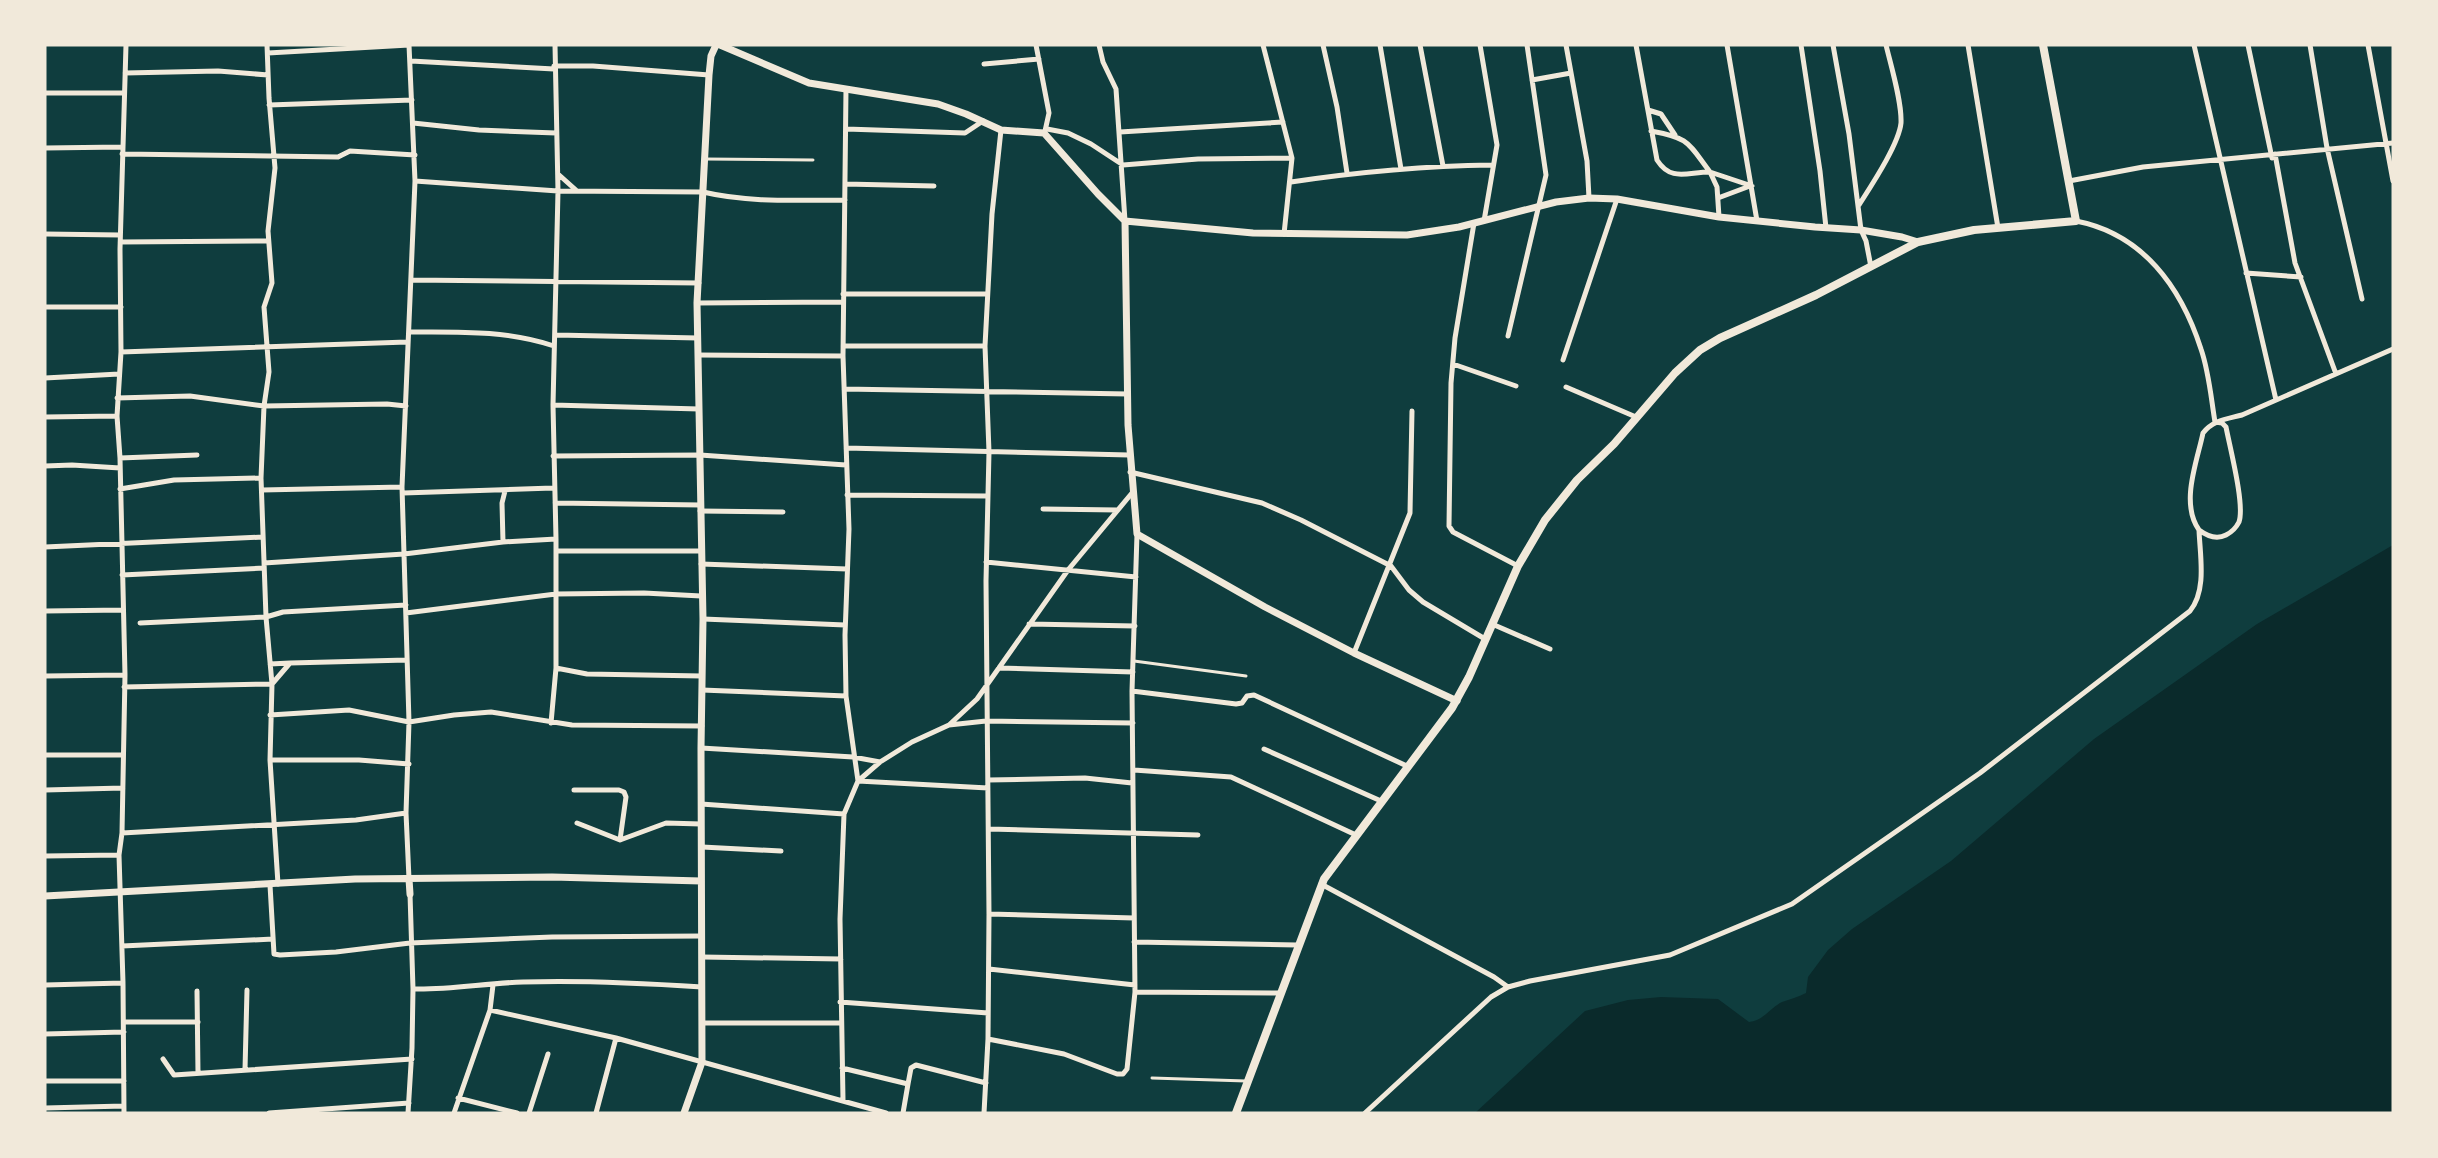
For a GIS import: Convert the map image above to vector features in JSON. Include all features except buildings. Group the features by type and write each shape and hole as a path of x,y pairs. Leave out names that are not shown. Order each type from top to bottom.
{"main road":[{"path":"1236,1113 1321,884 1457,701 1518,566 1536,534 1566,492 1614,444 1675,373 1700,350 1729,333 1816,295 1918,242 1952,233 2076,221 2043,45"}],"street":[{"path":"45,1108 124,1110 119,855 122,833 125,675 123,543 117,398 121,352 120,235 126,45"},
{"path":"267,45 275,179 269,213 272,283 264,307 269,372 264,406 261,478 266,617 272,684 270,760 274,954 336,952 410,943 552,937 702,936"},
{"path":"268,53 409,45 415,181 402,490 409,722 406,813 413,989 412,1059 408,1113"},
{"path":"551,723 556,668 553,405 558,174 555,45"},
{"path":"684,1113 702,1062 703,619 697,303 709,75 711,56 716,45"},
{"path":"720,45 790,77 809,83 938,104 1001,130 1068,133 1091,144 1123,165 1198,159 1293,158"},
{"path":"1036,45 1049,113 1046,131 1098,194 1125,221 1284,234 1407,235 1589,198 1617,199 1719,217 1861,230 1918,242"},
{"path":"987,1039 1064,1054 1120,1075 1127,1069 1135,992 1132,691 1137,534 1129,455 1123,165 1116,88 1103,62 1099,45"},
{"path":"1263,45 1293,158 1284,234"},
{"path":"1323,45 1337,107 1347,173"},
{"path":"1380,45 1401,170"},
{"path":"1420,45 1443,166"},
{"path":"1480,45 1497,136 1484,221"},
{"path":"1508,336 1546,175 1527,45"},
{"path":"1566,45 1587,161 1589,198"},
{"path":"1636,45 1657,160 1667,172 1679,175 1710,172 1752,186"},
{"path":"1727,45 1757,221"},
{"path":"1801,45 1826,228"},
{"path":"1833,45 1861,230 1866,241 1871,267"},
{"path":"1859,206 1900,128 1901,116 1886,45"},
{"path":"1968,45 1998,228"},
{"path":"2194,45 2276,400"},
{"path":"2248,45 2295,263 2336,374"},
{"path":"2310,45 2327,148 2362,299"},
{"path":"2367,45 2393,181"},
{"path":"984,64 1039,59"},
{"path":"411,61 554,68 593,66 709,75"},
{"path":"125,73 218,71 268,75"},
{"path":"1532,80 1570,73"},
{"path":"846,89 843,294 849,529 845,625 846,696 858,781"},
{"path":"45,93 124,93"},
{"path":"269,105 412,100"},
{"path":"1648,110 1661,114 1674,135"},
{"path":"846,129 965,133 983,121"},
{"path":"413,123 478,130 556,133"},
{"path":"1120,132 1283,123"},
{"path":"984,1113 989,914 986,562 989,452 985,346 992,214 1001,130"},
{"path":"1652,131 1674,135 1691,145 1715,180 1719,217"},
{"path":"2068,181 2143,167 2393,143"},
{"path":"45,148 274,156 338,157 350,151 415,155"},
{"path":"1291,182 1347,173 1492,165"},
{"path":"558,174 578,192"},
{"path":"415,181 578,192 704,192 763,200 845,200"},
{"path":"845,184 934,186"},
{"path":"1718,198 1752,186"},
{"path":"1563,360 1617,199"},
{"path":"2076,221 2109,230 2126,239 2169,281 2192,324 2202,351 2215,422"},
{"path":"1474,223 1453,364 1449,526 1453,532 1518,566"},
{"path":"45,234 120,235"},
{"path":"120,242 269,241"},
{"path":"2246,273 2301,277"},
{"path":"411,280 699,283"},
{"path":"843,294 987,294"},
{"path":"697,303 843,302"},
{"path":"45,307 121,307"},
{"path":"409,332 497,333 531,338 554,345"},
{"path":"556,335 698,338"},
{"path":"121,352 408,342"},
{"path":"843,346 985,346"},
{"path":"1365,1113 1491,997 1508,987 1670,954 1792,904 1980,773 2190,611 2196,602 2200,590 2199,530 2192,512 2190,493 2203,433 2215,422 2242,415 2393,349"},
{"path":"698,355 843,356"},
{"path":"1453,364 1516,386"},
{"path":"45,378 119,374"},
{"path":"1566,387 1636,417"},
{"path":"844,389 1128,394"},
{"path":"117,398 190,396 264,406 387,404 406,406"},
{"path":"553,405 699,409"},
{"path":"1354,653 1391,566 1410,513 1412,411"},
{"path":"45,417 117,416"},
{"path":"2199,530 2212,537 2228,535 2238,523 2240,515 2226,427 2222,423 2215,422"},
{"path":"846,448 1129,455"},
{"path":"120,458 197,455"},
{"path":"553,456 700,455 846,465"},
{"path":"45,466 120,468"},
{"path":"1130,472 1262,503 1301,520 1391,566 1409,590 1423,602 1485,639"},
{"path":"120,489 174,480 261,478"},
{"path":"262,490 505,491 554,488"},
{"path":"503,542 502,503 505,491"},
{"path":"843,1100 840,919 844,814 858,781 880,762 912,742 949,724 987,686 1068,570 1132,494"},
{"path":"847,495 987,496"},
{"path":"555,503 783,512"},
{"path":"1043,509 1118,510"},
{"path":"1137,534 1265,607 1354,653 1457,701"},
{"path":"45,547 263,537"},
{"path":"122,575 264,566 404,554 503,542 556,539"},
{"path":"556,551 700,550"},
{"path":"986,562 1137,577"},
{"path":"701,564 847,569"},
{"path":"406,613 484,605 556,594 701,596"},
{"path":"140,623 266,617 283,612 406,604"},
{"path":"45,611 123,610"},
{"path":"703,619 845,625"},
{"path":"1029,624 1135,626"},
{"path":"1492,624 1550,649"},
{"path":"270,664 407,660"},
{"path":"124,687 272,684 290,663"},
{"path":"556,668 587,674 702,676"},
{"path":"999,668 1133,672"},
{"path":"45,676 125,675"},
{"path":"702,690 846,696"},
{"path":"1132,691 1236,704 1242,703 1249,695 1254,695 1409,766"},
{"path":"270,715 350,710 409,722 491,712 536,718 551,723 702,726"},
{"path":"949,724 986,721 1133,723"},
{"path":"701,748 853,757 880,762"},
{"path":"1264,749 1381,801"},
{"path":"45,755 123,755"},
{"path":"270,760 359,760 409,764"},
{"path":"1134,770 1231,777 1356,835"},
{"path":"988,780 1085,778 1132,783"},
{"path":"858,781 988,788"},
{"path":"45,790 123,788"},
{"path":"574,790 624,792 626,797 620,840"},
{"path":"701,804 844,814"},
{"path":"122,833 356,820 406,813"},
{"path":"577,823 620,840 666,823 701,824"},
{"path":"989,829 1198,835"},
{"path":"702,847 781,851"},
{"path":"45,856 119,855"},
{"path":"45,896 356,879 552,877 701,880"},
{"path":"1321,884 1494,977 1508,987"},
{"path":"989,914 1134,918"},
{"path":"122,946 273,939"},
{"path":"1134,942 1298,945"},
{"path":"702,957 841,959"},
{"path":"988,969 1135,985"},
{"path":"413,989 560,980 702,987"},
{"path":"45,985 123,983"},
{"path":"454,1113 490,1010 493,985"},
{"path":"245,1070 247,990"},
{"path":"197,991 198,1073"},
{"path":"1135,992 1280,993"},
{"path":"840,1002 988,1013"},
{"path":"490,1010 616,1038 886,1113"},
{"path":"123,1022 198,1022"},
{"path":"702,1023 840,1023"},
{"path":"45,1034 124,1032"},
{"path":"596,1113 616,1038"},
{"path":"529,1113 548,1054"},
{"path":"163,1059 174,1075 412,1059"},
{"path":"903,1113 911,1068 914,1065 986,1083"},
{"path":"842,1068 908,1084"},
{"path":"45,1081 124,1081"},
{"path":"458,1098 516,1113"},
{"path":"269,1113 409,1103"}],"lane":[{"path":"705,159 813,160"},
{"path":"1134,661 1246,676"},
{"path":"1152,1078 1247,1081"}],"water":[{"path":"2393,545 2393,1113 1475,1113 1585,1011 1628,1000 1661,997 1718,999 1749,1022 1762,1017 1782,1002 1806,993 1808,977 1828,950 1852,929 1951,861 2094,739 2257,624"}]}
